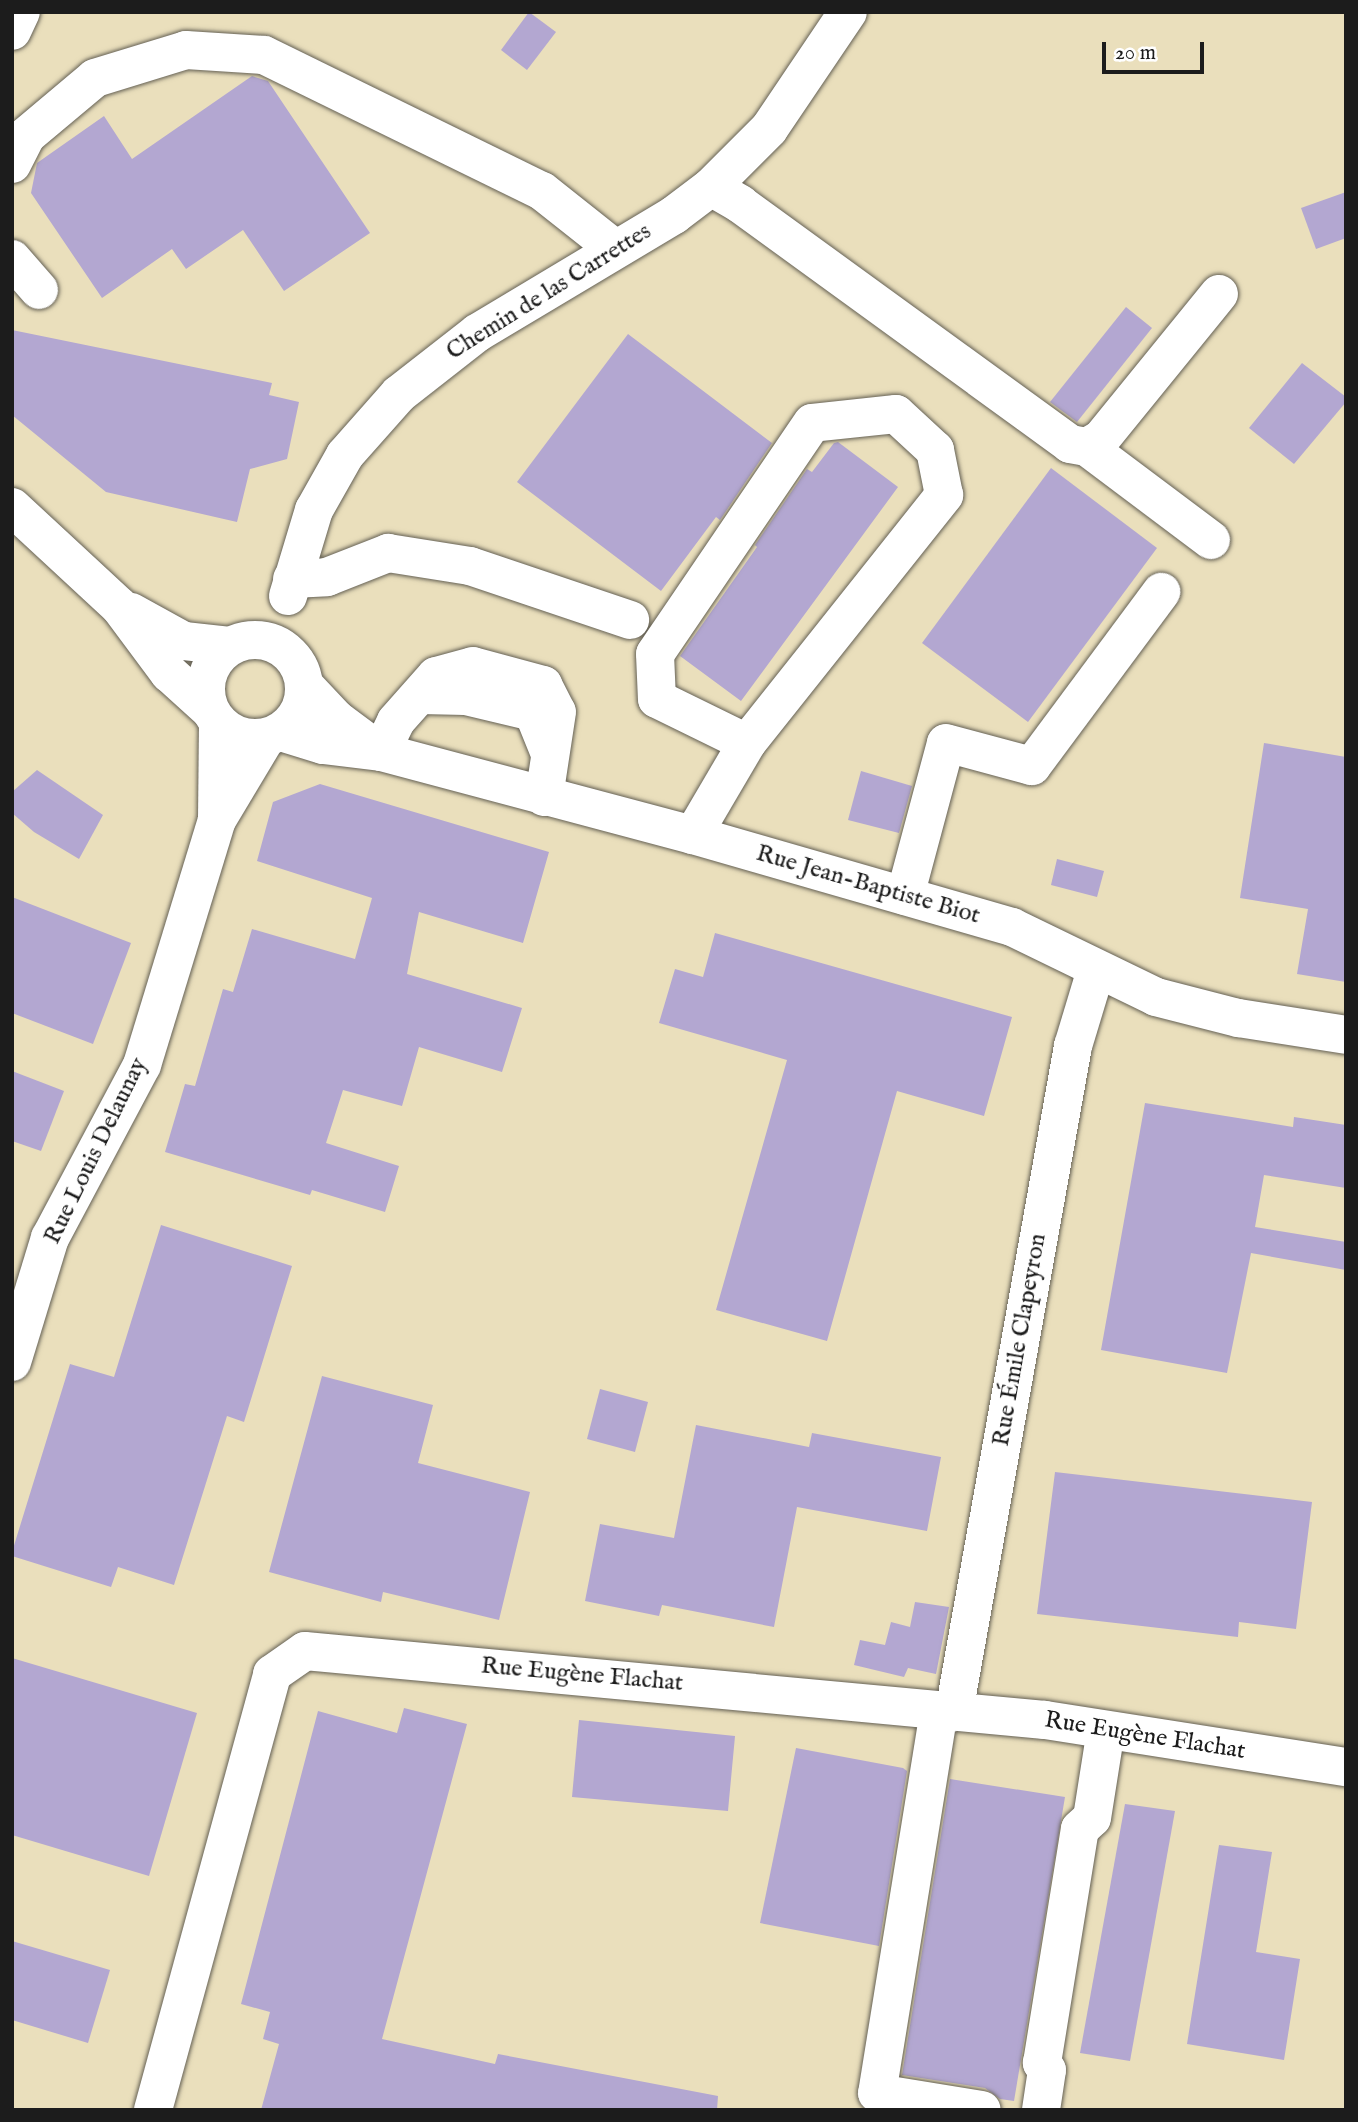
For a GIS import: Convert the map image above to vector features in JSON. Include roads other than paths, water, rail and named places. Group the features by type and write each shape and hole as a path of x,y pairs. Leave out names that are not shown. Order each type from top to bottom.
{"street":[{"path":"12,31 21,12"},
{"name":"Chemin de las Carrettes","path":"303,676 290,588 314,510 345,455 399,394 477,333 614,248 674,215 711,187 769,129 848,12"},
{"path":"12,164 26,136 95,78 186,50 264,55 542,191 614,248"},
{"path":"711,187 740,204 1070,444 1087,447 1211,540"},
{"path":"12,259 39,290"},
{"path":"1087,447 1101,439 1219,294"},
{"path":"693,835 747,743 944,495 935,450 896,414 812,423 655,654 657,699 747,743"},
{"path":"12,507 119,606 169,673 214,716 244,738 274,735 298,714 303,676 276,643 261,639 237,643 184,641 119,606"},
{"path":"214,716 206,681 211,667 290,588 388,553 470,566 630,620"},
{"path":"905,896 946,743 1032,766 1161,592"},
{"name":"Rue Jean-Baptiste Biot","path":"303,676 336,719 381,752"},
{"path":"381,752 396,722 420,695 466,696 533,712 551,756 544,797"},
{"name":"Rue Louis Delaunay","path":"214,716 218,820"},
{"name":"Rue Jean-Baptiste Biot","path":"274,735 323,745 381,752 693,835 1012,927 1156,998 1238,1018 1346,1035"},
{"name":"Rue Louis Delaunay","path":"12,1362 50,1238 142,1065 218,820 274,735"},
{"name":"Rue Émile Clapeyron","path":"982,2110 877,2093 1073,1046 1096,970"},
{"name":"Rue Eugène Flachat","path":"153,2110 272,1674 306,1651 1045,1720 1346,1767"},
{"path":"1041,2110 1047,2070 1042,2063 1080,1829 1092,1818 1106,1730"}]}
